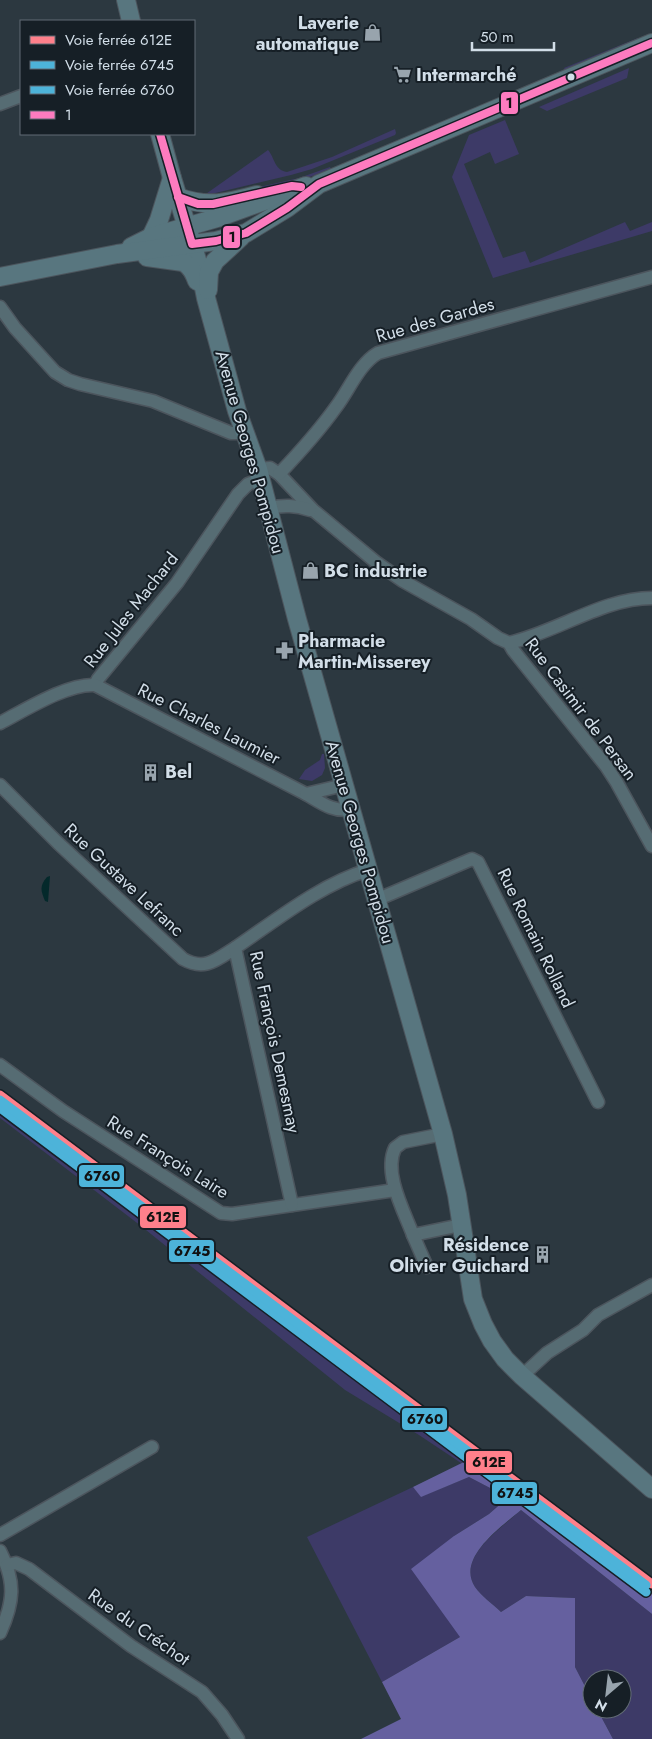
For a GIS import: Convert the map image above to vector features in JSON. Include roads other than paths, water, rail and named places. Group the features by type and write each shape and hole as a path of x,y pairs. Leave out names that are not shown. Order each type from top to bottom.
{"main road":[{"path":"126,0 131,20"},
{"path":"117,254 151,237 260,204 312,185 652,43"},
{"name":"Avenue Georges Pompidou","path":"160,135 245,433 259,474 286,581 443,1134 455,1187 469,1283 478,1312 497,1349 522,1376 652,1489"},
{"path":"151,237 159,220 172,178"},
{"path":"178,197 198,204 213,204 292,186 312,185"},
{"path":"206,298 209,272 215,261 246,233 287,208 312,185"},
{"path":"192,244 199,237 248,219 312,185"},
{"path":"0,277 117,254 216,242 246,233"},
{"path":"117,254 183,262 194,272 200,289 206,298"}],"street":[{"path":"0,104 20,96"},
{"name":"Rue des Gardes","path":"279,474 336,407 368,361 378,353 652,277"},
{"path":"0,307 15,328 55,372 68,380 139,397 231,433 245,433"},
{"path":"259,474 270,468 279,474"},
{"name":"Rue Jules Machard","path":"0,723 69,688 82,685 96,685 98,679 177,583 238,494 259,474"},
{"name":"Rue Casimir de Persan","path":"279,474 313,510 390,572 509,643 606,766 617,782 652,846"},
{"name":"Rue Casimir de Persan","path":"268,508 281,505 296,505 313,510"},
{"path":"509,643 528,638 618,603 652,598"},
{"name":"Rue Charles Laumier","path":"96,685 336,810 351,809"},
{"name":"Rue Gustave Lefranc","path":"0,785 58,843 183,959 203,965 210,963 234,948"},
{"path":"306,794 344,785"},
{"name":"Rue Romain Rolland","path":"376,900 472,860 478,862 598,1102"},
{"name":"Rue François Demesmay","path":"292,1205 234,948 310,897 343,879 368,870"},
{"name":"Rue François Laire","path":"0,1065 63,1112 221,1213 232,1214 395,1190"},
{"path":"427,1267 395,1190 391,1160 395,1148 404,1142 443,1134"},
{"path":"413,1235 461,1225"},
{"path":"522,1376 547,1353 583,1330 598,1315 652,1285"},
{"path":"0,1535 152,1448"},
{"path":"0,1551 12,1582 12,1597 9,1610 0,1633"},
{"name":"Rue du Créchot","path":"7,1565 16,1563 29,1569 131,1646 202,1692 222,1715 238,1739"}],"rail line":[{"name":"612E","path":"0,1095 652,1584"},
{"name":"6760","path":"0,1100 646,1585"},
{"name":"6745","path":"0,1108 646,1592"}],"place":[{"name":"Laverie automatique","path":"373,33"},
{"name":"Intermarché","path":"402,75"},
{"name":"BC industrie","path":"310,571"},
{"name":"Pharmacie Martin-Misserey","path":"284,651"},
{"name":"Bel","path":"151,772"},
{"name":"Résidence Olivier Guichard","path":"543,1255"}]}
